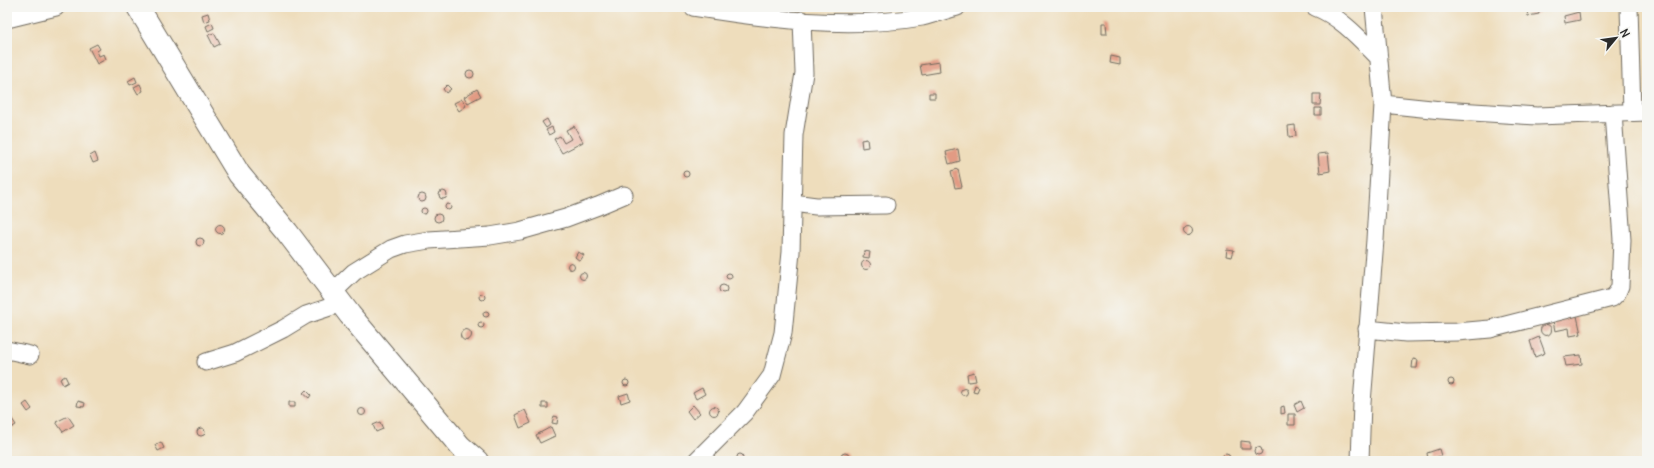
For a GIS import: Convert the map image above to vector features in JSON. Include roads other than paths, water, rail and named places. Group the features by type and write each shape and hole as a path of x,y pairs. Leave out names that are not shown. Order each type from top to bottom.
{"highway":[{"path":"138,7 239,174 460,446 476,461"}],"street":[{"path":"7,19 56,7"},
{"path":"693,7 834,24 871,23 922,17 957,7"},
{"path":"1315,7 1324,10 1352,31 1379,58"},
{"path":"1360,461 1367,330 1375,240 1383,104 1374,7"},
{"path":"1383,104 1441,110 1537,116 1639,112 1630,7"},
{"path":"696,461 745,412 772,375 783,333 791,252 794,135 804,73 802,20"},
{"path":"1367,330 1413,333 1457,332 1490,329 1612,298 1617,293 1620,286 1622,240 1613,113"},
{"path":"206,362 235,353 283,329 338,297 354,272 391,249 405,244 429,240 490,236 520,231 566,218 624,194"},
{"path":"793,202 816,206 886,205"},
{"path":"7,350 30,355"}]}
